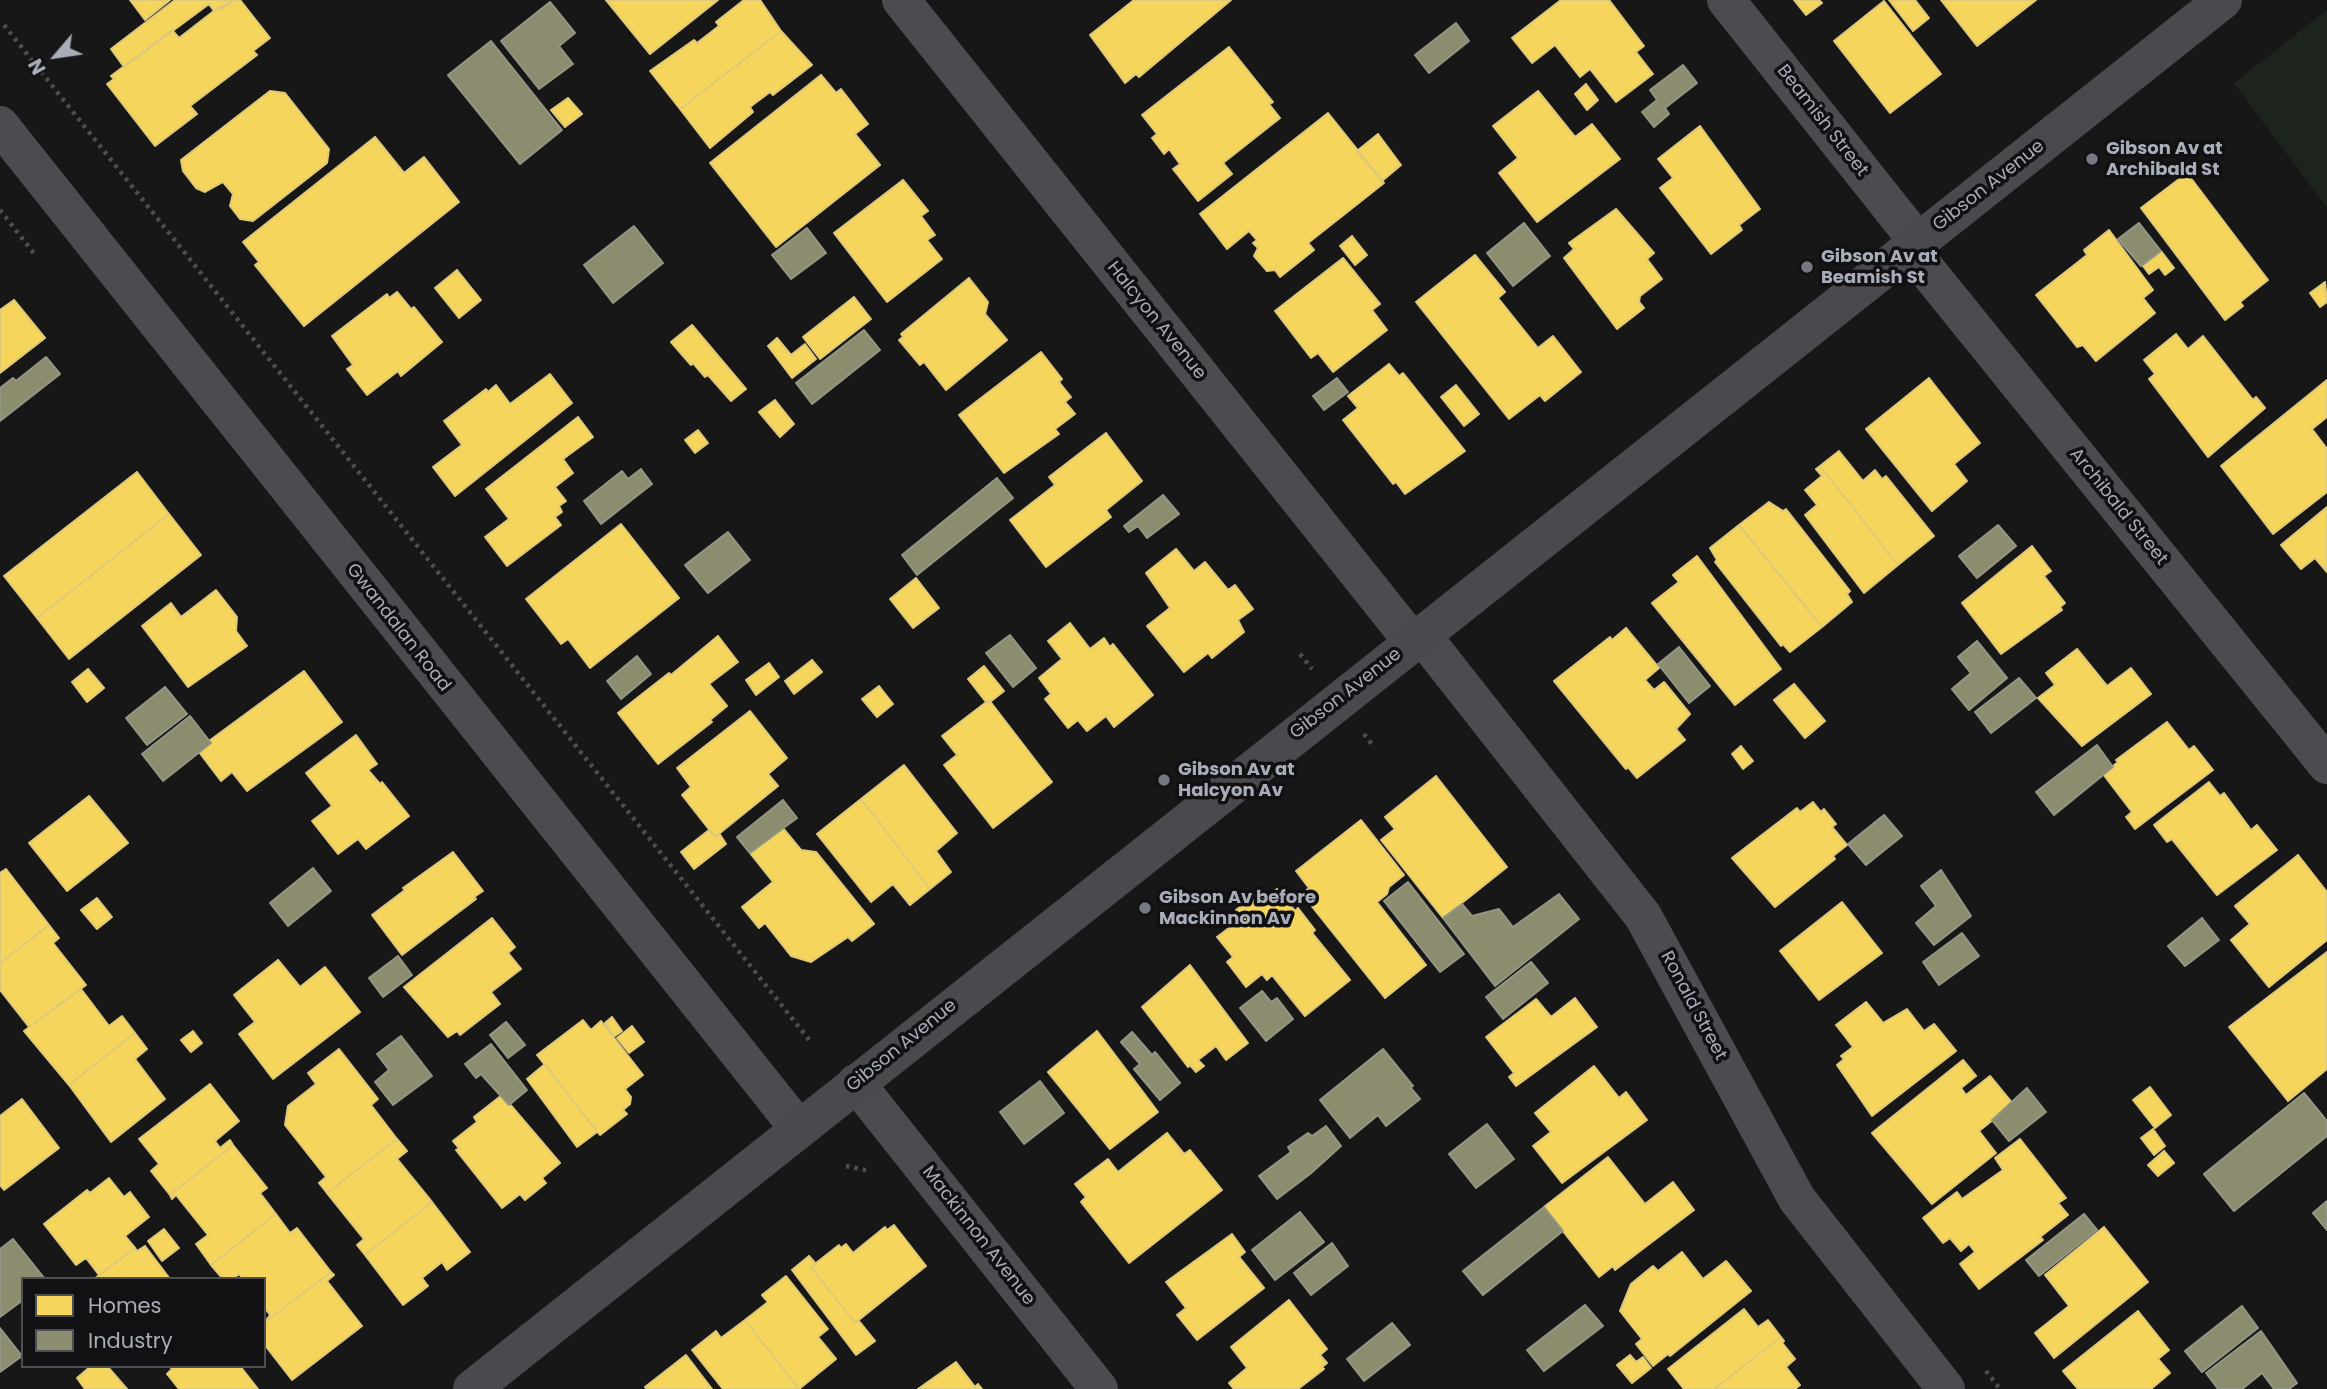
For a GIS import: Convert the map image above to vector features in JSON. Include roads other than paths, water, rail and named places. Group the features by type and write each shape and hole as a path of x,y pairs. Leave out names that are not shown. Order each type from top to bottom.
{"main road":[{"name":"Gibson Avenue","path":"472,1389 2222,0"}],"street":[{"name":"Halcyon Avenue","path":"901,0 1417,638"},
{"name":"Beamish Street","path":"1726,0 1913,245"},
{"name":"Gwandalan Road","path":"0,125 799,1129"},
{"name":"Archibald Street","path":"1913,245 2327,765"},
{"name":"Ronald Street","path":"1417,638 1643,916 1797,1199 1947,1389"},
{"name":"Mackinnon Avenue","path":"856,1083 1099,1389"}],"place":[{"name":"Gibson Av at Archibald St","path":"2092,159"},
{"name":"Gibson Av at Beamish St","path":"1807,267"},
{"name":"Gibson Av at Halcyon Av","path":"1164,780"},
{"name":"Gibson Av before Mackinnon Av","path":"1145,908"}]}
